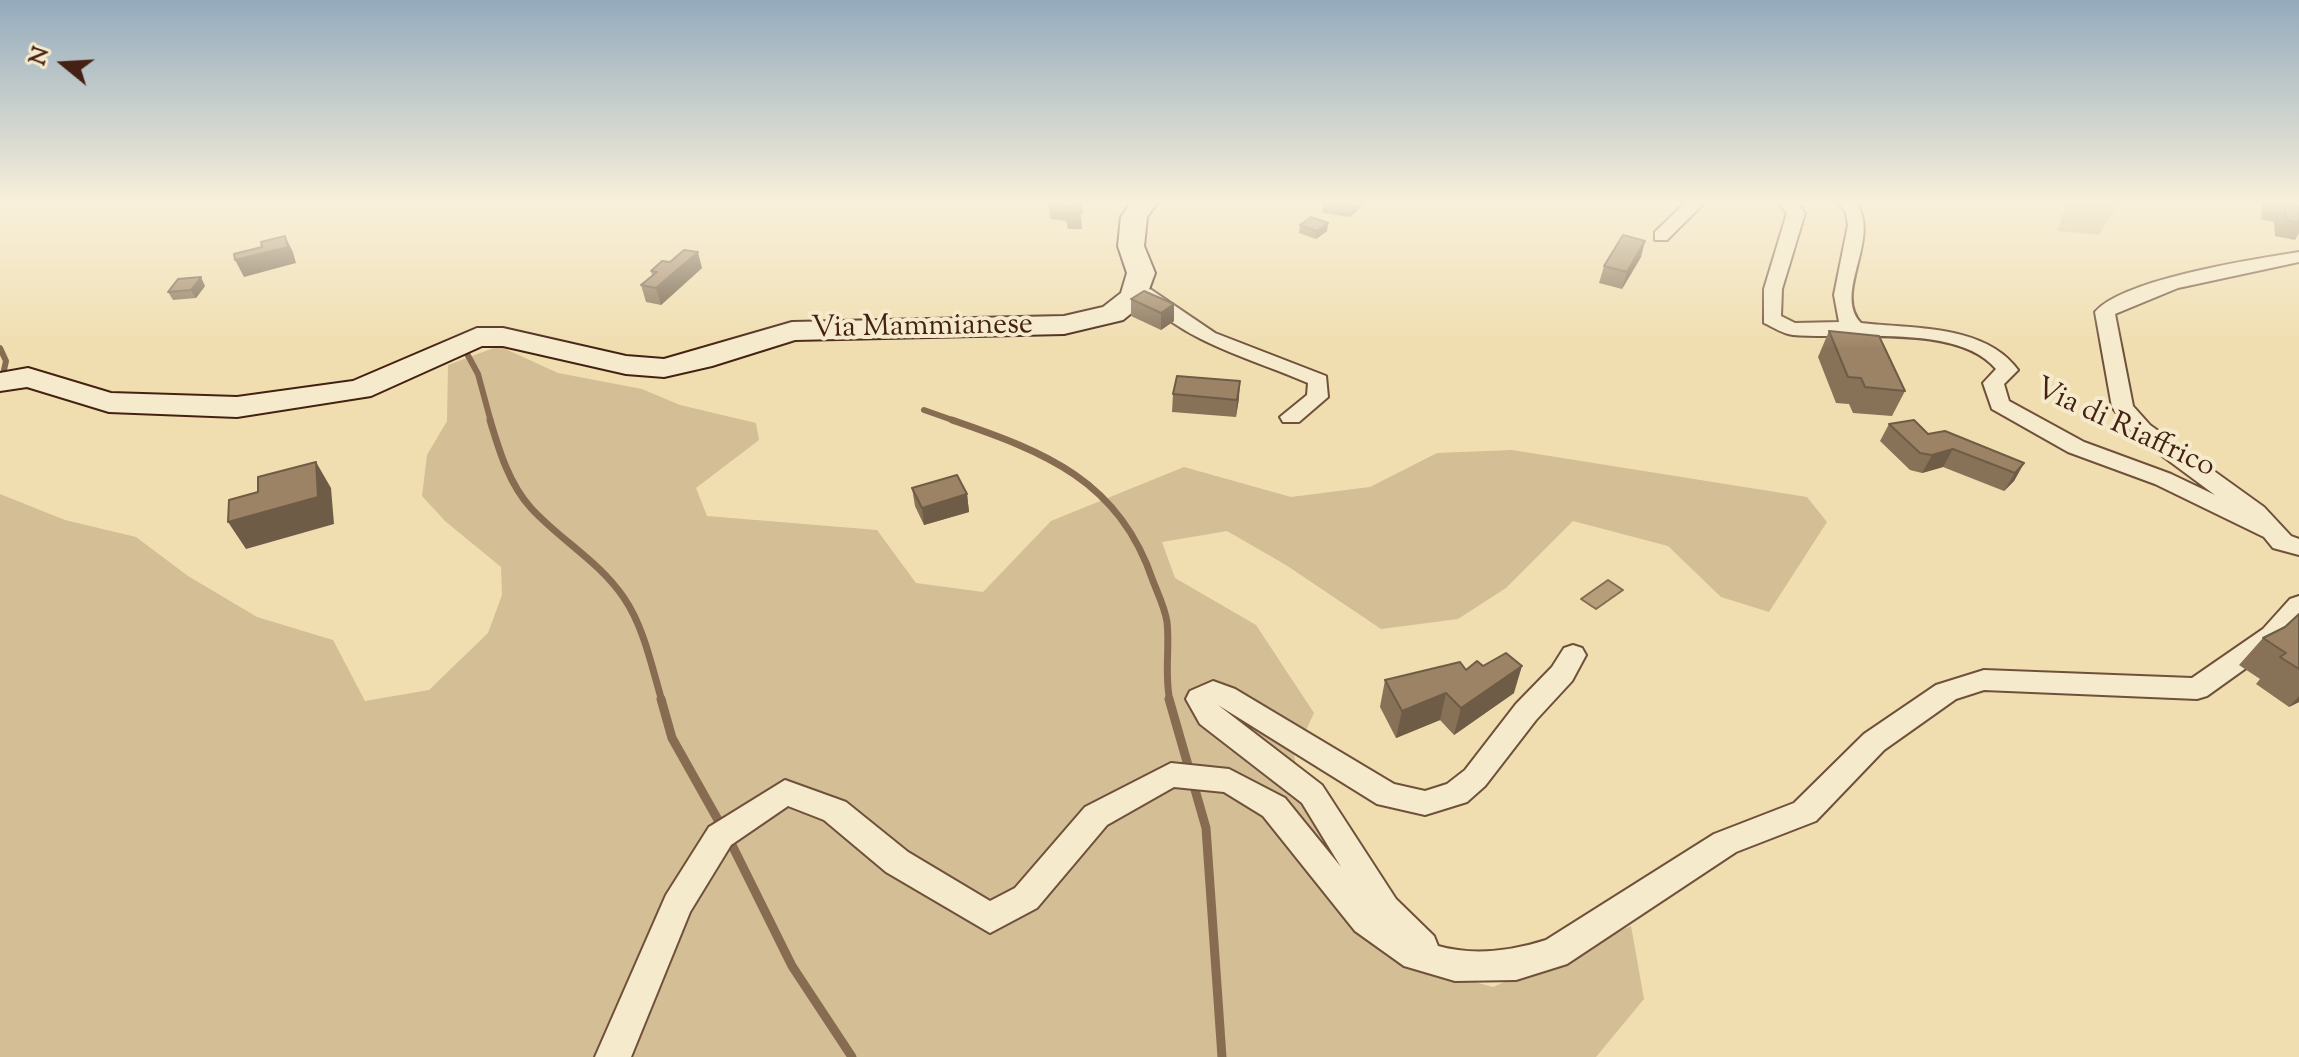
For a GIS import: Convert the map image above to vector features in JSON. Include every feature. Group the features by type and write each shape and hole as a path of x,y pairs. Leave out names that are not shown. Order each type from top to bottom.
{"main road":[{"path":"1133,250 1141,273"},
{"name":"Via Mammianese","path":"0,382 28,377 109,402 237,407 360,389 477,337 503,337 626,365 664,368 701,360 792,331 1064,325 1113,314 1134,297 1141,273"}],"street":[{"path":"1785,250 1773,289 1771,319 1792,329 1855,328"},
{"path":"1852,250 1841,307 1847,323 1855,328"},
{"name":"Via di Riaffrico","path":"2285,540 2223,487 2142,430 2123,407 2105,312 2118,304 2202,278 2299,257"},
{"path":"1141,273 1150,295 1165,312 1197,333 1319,380 1317,397 1291,417"},
{"name":"Via di Riaffrico","path":"1855,328 1954,340 1987,349 2002,358 2008,370 1993,383 2000,404 2076,447 2163,479 2285,540"},
{"path":"2285,540 2299,561"},
{"path":"613,1057 677,905 720,836 785,792 835,811 897,862 990,918 1026,898 1096,816 1171,775 1229,781 1274,807 1366,921 1416,955 1455,966 1516,965 1555,953 1725,843 1805,812 1874,742 1946,692 1984,680 2197,689 2272,636 2299,605"},
{"path":"1455,966 1431,955 1407,936 1355,865 1312,794 1210,716 1200,699 1213,692 1225,696 1387,795 1425,803 1457,793 1475,778 1526,712 1562,674 1573,655"}],"shaded area":[{"path":"499,346 558,373 642,389 680,405 756,423 759,440 696,488 707,516 877,530 916,583 983,592 1051,521 1184,467 1291,497 1370,487 1437,453 1512,450 1807,497 1827,522 1769,612 1721,597 1668,546 1573,521 1506,588 1458,619 1381,629 1286,565 1227,531 1162,542 1175,578 1256,625 1314,713 1294,756 1306,811 1391,959 1493,987 1631,926 1644,999 1596,1057 0,1057 0,494 65,520 136,537 188,576 257,617 333,640 365,701 429,690 488,633 502,595 501,567 445,521 422,496 427,455 447,421 448,365"},
{"path":"1608,580 1623,590 1596,609 1581,599"}],"building":[{"path":"249,250 274,250 235,260 234,254"},
{"path":"684,250 698,252 656,288 641,285 657,272 651,271 662,261 670,262"},
{"path":"1614,250 1640,250 1627,272 1604,266"},
{"path":"201,277 191,290 168,292 178,279"},
{"path":"1144,291 1174,304 1161,313 1131,299"},
{"path":"1829,331 1879,336 1905,391 1865,387 1861,378 1848,377"},
{"path":"1177,376 1240,381 1237,400 1173,394"},
{"path":"1914,420 1928,434 1945,431 2024,463 2015,473 1953,449 1932,455 1920,453 1889,424"},
{"path":"316,462 318,497 228,522 229,500 258,492 258,477"},
{"path":"957,475 967,494 922,508 912,488"},
{"path":"2299,614 2299,669 2280,657 2286,653 2263,638 2285,627"},
{"path":"1506,653 1522,666 1461,708 1446,693 1402,711 1385,680 1460,662 1466,670 1477,661 1483,666"}],"waterway":[{"path":"0,348 6,361 0,388"},
{"path":"465,350 478,374 491,422"},
{"path":"924,410 958,422"},
{"path":"490,420 506,466 523,499 542,520 603,573 631,609 662,701"},
{"path":"952,420 1048,458 1099,494 1120,518 1138,546 1165,612 1170,701"},
{"path":"661,699 672,738 722,827"},
{"path":"1169,699 1206,828 1222,1057"},
{"path":"728,837 792,966 852,1057"}]}
